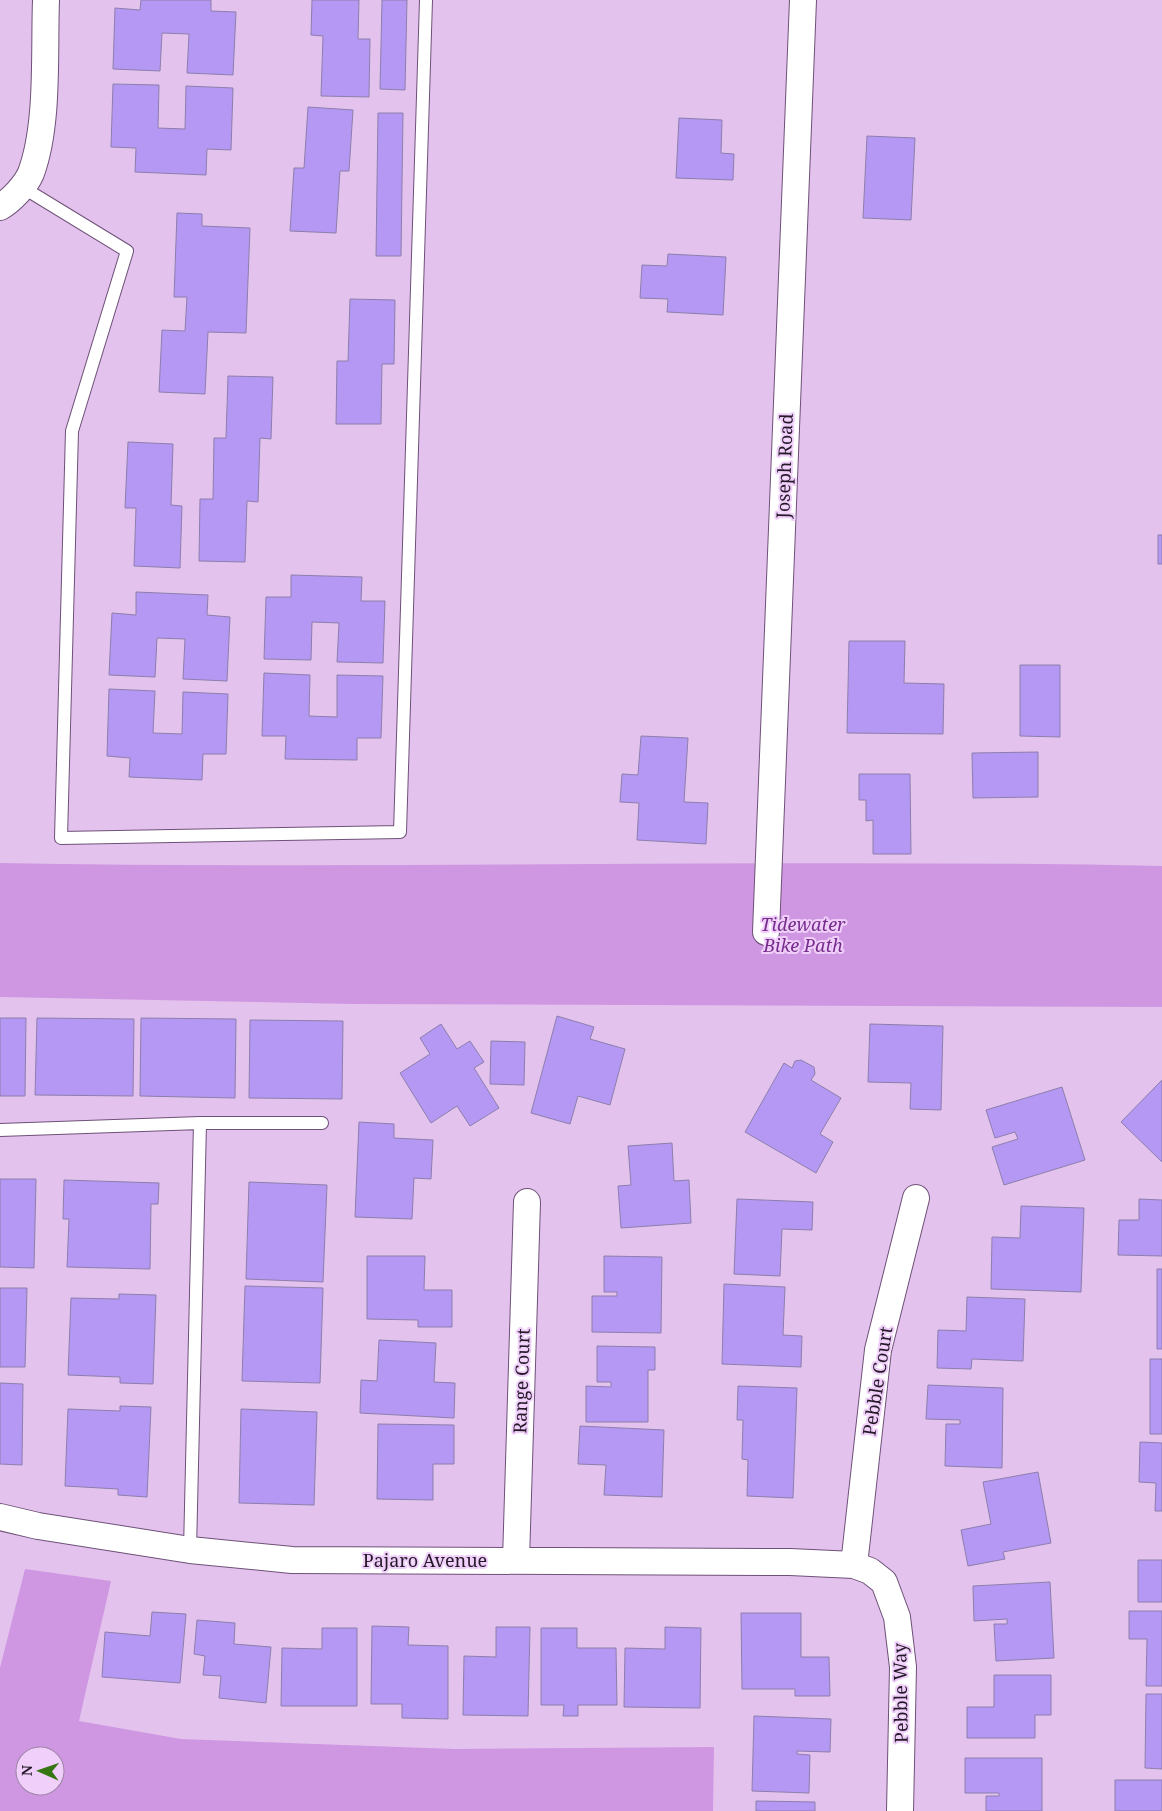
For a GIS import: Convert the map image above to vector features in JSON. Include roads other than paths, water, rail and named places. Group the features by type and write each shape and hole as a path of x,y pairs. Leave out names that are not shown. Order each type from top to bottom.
{"street":[{"path":"0,207 22,187 30,174 41,128 46,0"},
{"name":"Joseph Road","path":"766,932 803,0"},
{"name":"Pebble Court","path":"854,1565 878,1350 916,1198"},
{"name":"Range Court","path":"516,1560 527,1202"},
{"name":"Pajaro Avenue","path":"0,1518 38,1526 190,1550 292,1560 790,1562 854,1565"},
{"name":"Pebble Way","path":"854,1565 870,1571 884,1582 897,1617 903,1666 900,1811"}],"lane":[{"path":"22,187 127,251 72,431 61,838 400,832 426,0"},
{"path":"0,1130 200,1123 322,1123"},
{"path":"190,1550 200,1123"}],"park label":[{"name":"Tidewater Bike Path","path":"803,934"}]}
